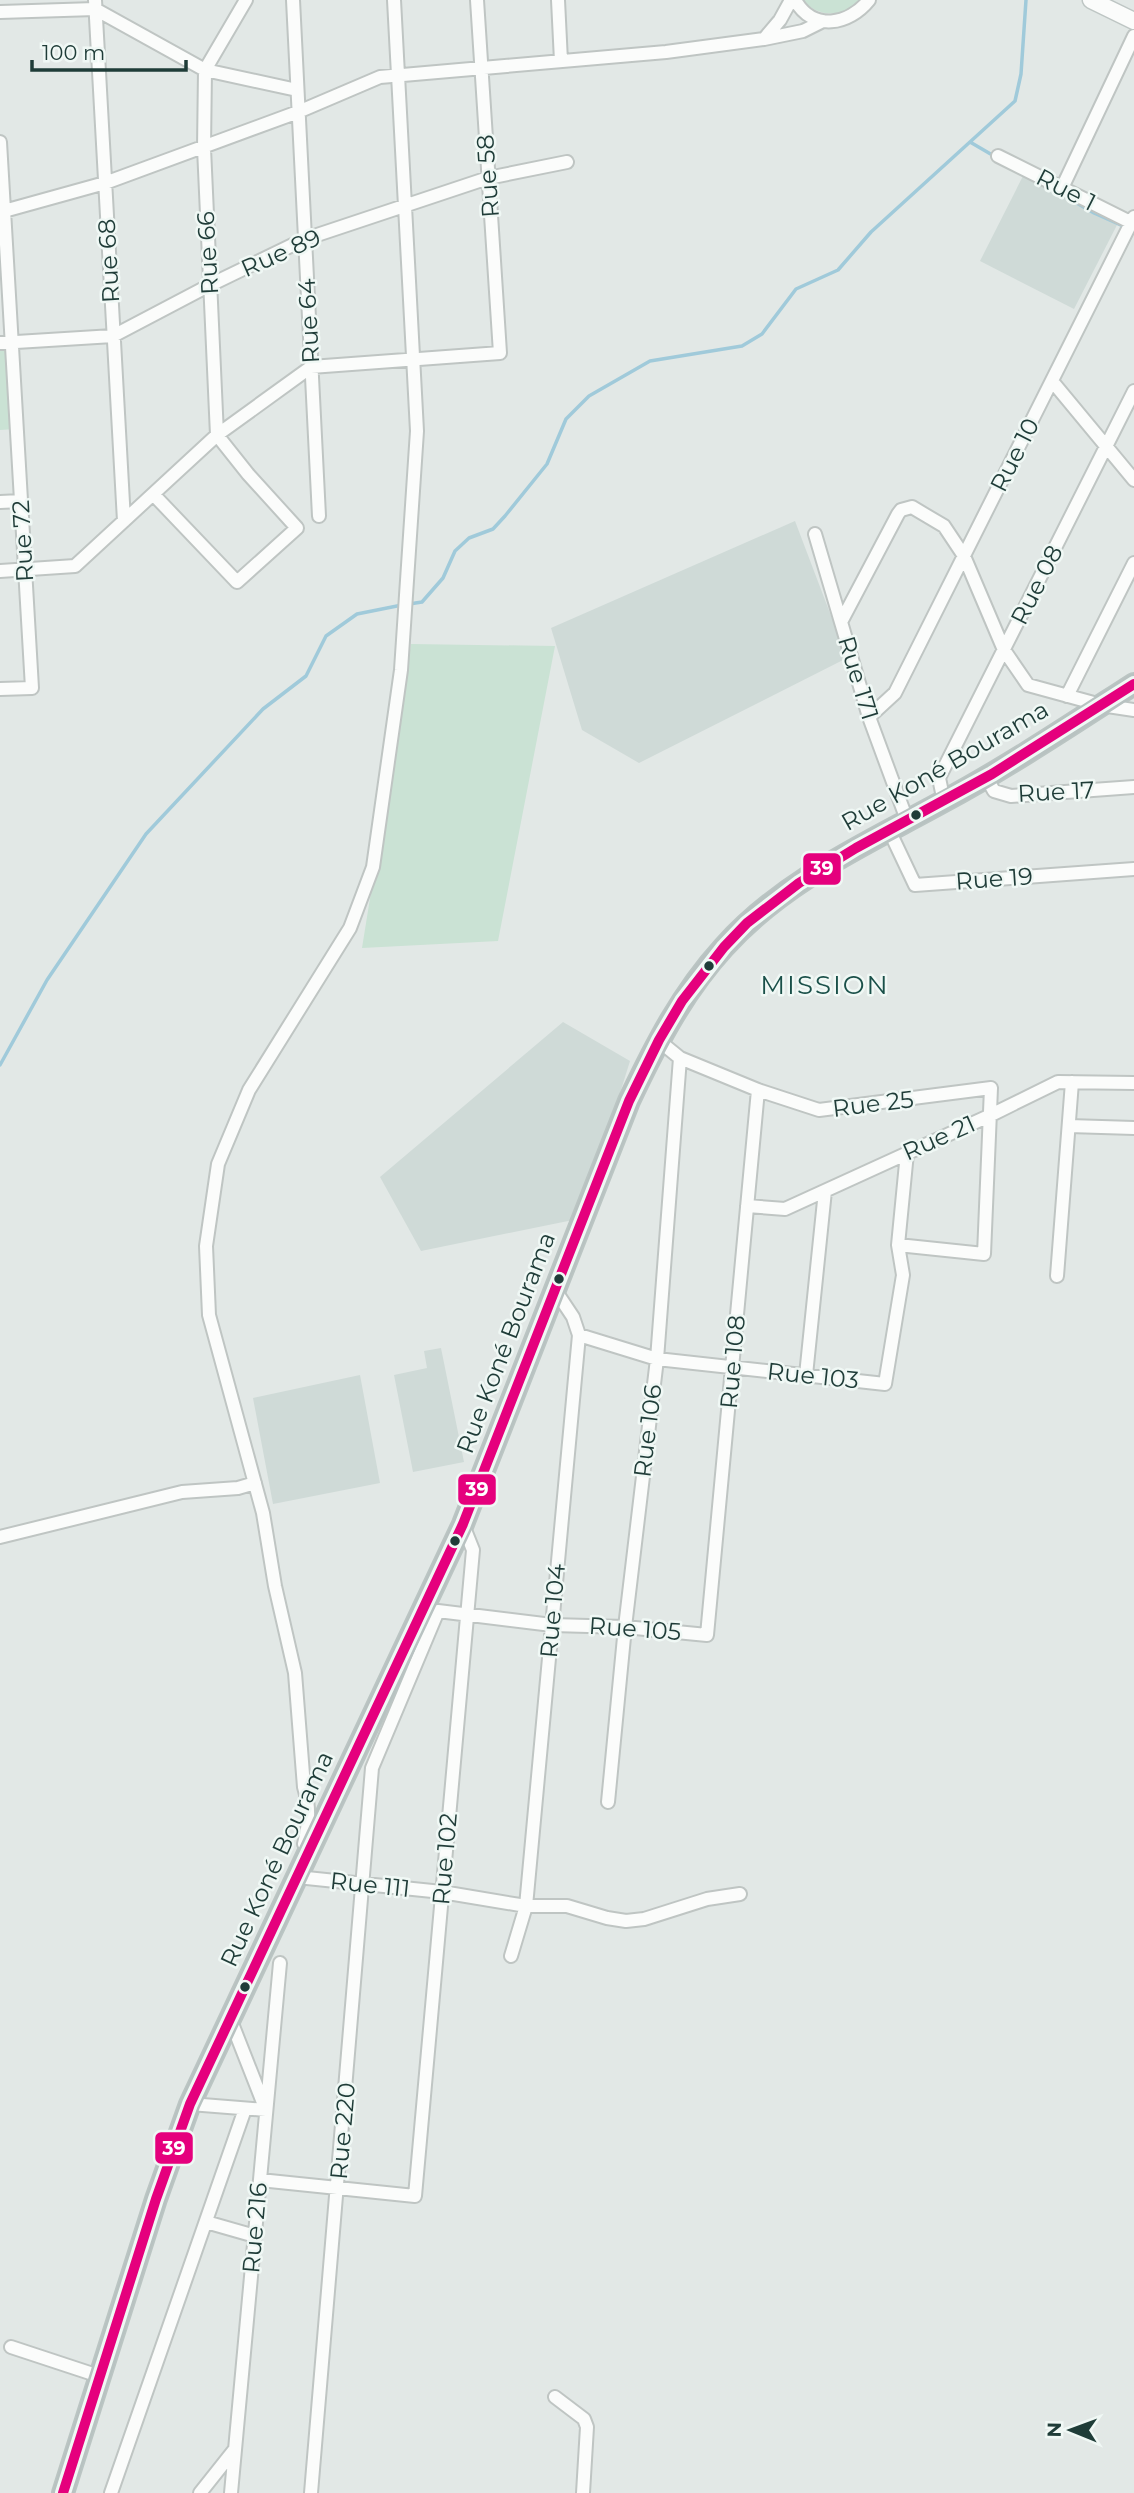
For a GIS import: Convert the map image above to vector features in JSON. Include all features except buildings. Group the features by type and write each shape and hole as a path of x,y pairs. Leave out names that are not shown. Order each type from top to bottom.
{"highway":[{"name":"Rue Koné Bourama","path":"63,2493 156,2199 190,2104 463,1524 629,1101 658,1040 684,998 724,947 752,919 804,879 834,860 944,802 1134,684"}],"street":[{"path":"205,70 246,0"},
{"name":"Rue 64","path":"293,0 318,516"},
{"path":"297,1877 308,1829 309,1812 295,1673 275,1586 263,1513 209,1315 206,1246 218,1164 249,1090 349,928 373,867 401,670 417,431 394,0"},
{"name":"Rue 58","path":"413,359 500,353 477,0"},
{"path":"558,0 561,61"},
{"path":"764,38 793,0 809,15 823,21"},
{"path":"4,211 105,183 204,148 380,77 666,52 764,38 803,31 823,21 846,19 859,12 869,0"},
{"path":"1091,0 1134,21"},
{"path":"0,12 95,5 205,70 298,90"},
{"name":"Rue 68","path":"95,5 124,521"},
{"path":"1062,188 1134,36"},
{"name":"Rue 66","path":"205,70 204,148 217,435"},
{"name":"Rue 72","path":"0,142 6,343 21,501 32,688 0,689"},
{"name":"Rue 1","path":"998,156 1133,221"},
{"name":"Rue 89","path":"6,343 113,336 305,239 488,178 567,162"},
{"name":"Rue 10","path":"869,717 895,693 1133,221"},
{"path":"0,571 75,566 217,435 311,367 413,359"},
{"path":"1052,381 1134,480"},
{"name":"Rue 08","path":"944,802 939,778 1134,391"},
{"path":"153,494 237,582 297,528 217,435"},
{"path":"0,502 21,501"},
{"path":"841,622 898,514 901,510 912,507 944,526 964,556 1003,650 1028,685 1101,705 1134,710"},
{"name":"Rue 171","path":"815,534 898,825"},
{"path":"1067,695 1134,563"},
{"name":"Rue 17","path":"986,777 994,791 1011,796 1134,787"},
{"name":"Rue 19","path":"898,825 915,885 1134,869"},
{"name":"Rue 25","path":"658,1040 680,1058 758,1090 819,1110 991,1088 991,1115"},
{"name":"Rue 106","path":"608,1802 625,1627 657,1359 680,1058"},
{"name":"Rue 21","path":"747,1206 785,1209 1058,1082 1134,1083"},
{"path":"1057,1276 1072,1082"},
{"name":"Rue 108","path":"707,1634 758,1090"},
{"path":"907,1153 898,1245 984,1254 991,1115"},
{"path":"1069,1126 1134,1128"},
{"path":"806,1375 825,1191"},
{"name":"Rue 103","path":"579,1335 657,1359 884,1384 903,1275 898,1245"},
{"name":"Rue 104","path":"511,1956 526,1906 579,1335 573,1317 555,1290"},
{"path":"0,1537 182,1492 238,1488 255,1483"},
{"name":"Rue 102","path":"338,2188 415,2196 473,1550 463,1524"},
{"name":"Rue 105","path":"438,1611 552,1625 625,1627 707,1634"},
{"name":"Rue 220","path":"311,2493 372,1768 438,1611"},
{"name":"Rue 111","path":"297,1877 442,1892 526,1906 567,1906 626,1921 644,1919 707,1899 740,1894"},
{"name":"Rue 216","path":"231,2493 280,1963"},
{"path":"190,2104 267,2110 230,2021"},
{"path":"111,2493 245,2109"},
{"path":"260,2180 338,2188"},
{"path":"206,2222 255,2236"},
{"path":"10,2347 99,2375"},
{"path":"555,2397 584,2419 587,2427 583,2493"},
{"path":"200,2493 235,2449"}],"shaded area":[{"path":"1023,176 1117,225 1074,309 980,261"},
{"path":"795,521 847,658 639,763 582,730 551,628"},
{"path":"563,1022 630,1061 573,1220 421,1251 380,1177"},
{"path":"441,1348 464,1462 413,1472 394,1375 427,1368 424,1351"},
{"path":"360,1375 380,1483 273,1504 253,1398"}],"green space":[{"path":"802,0 860,0 846,10 831,14 816,10"},
{"path":"0,341 7,341 15,429 0,430"},
{"path":"411,644 555,646 498,941 362,948"}],"waterway":[{"path":"409,604 422,602 443,578 455,551 469,538 493,529 505,516 547,464 566,419 589,396 650,361 742,346 762,334 796,289 838,270 871,232 1015,101 1021,74 1026,0"},
{"path":"970,142 994,156"},
{"path":"1061,194 1134,231"},
{"path":"0,1065 47,980 146,834 263,709 306,676 326,636 357,614 402,605"}],"transit line":[{"name":"39","path":"63,2493 156,2199 190,2104 463,1524 629,1101 682,1001 724,947 747,923 799,883 856,848 992,774 1134,684"}],"district":[{"name":"MISSION","path":"825,985"}]}
